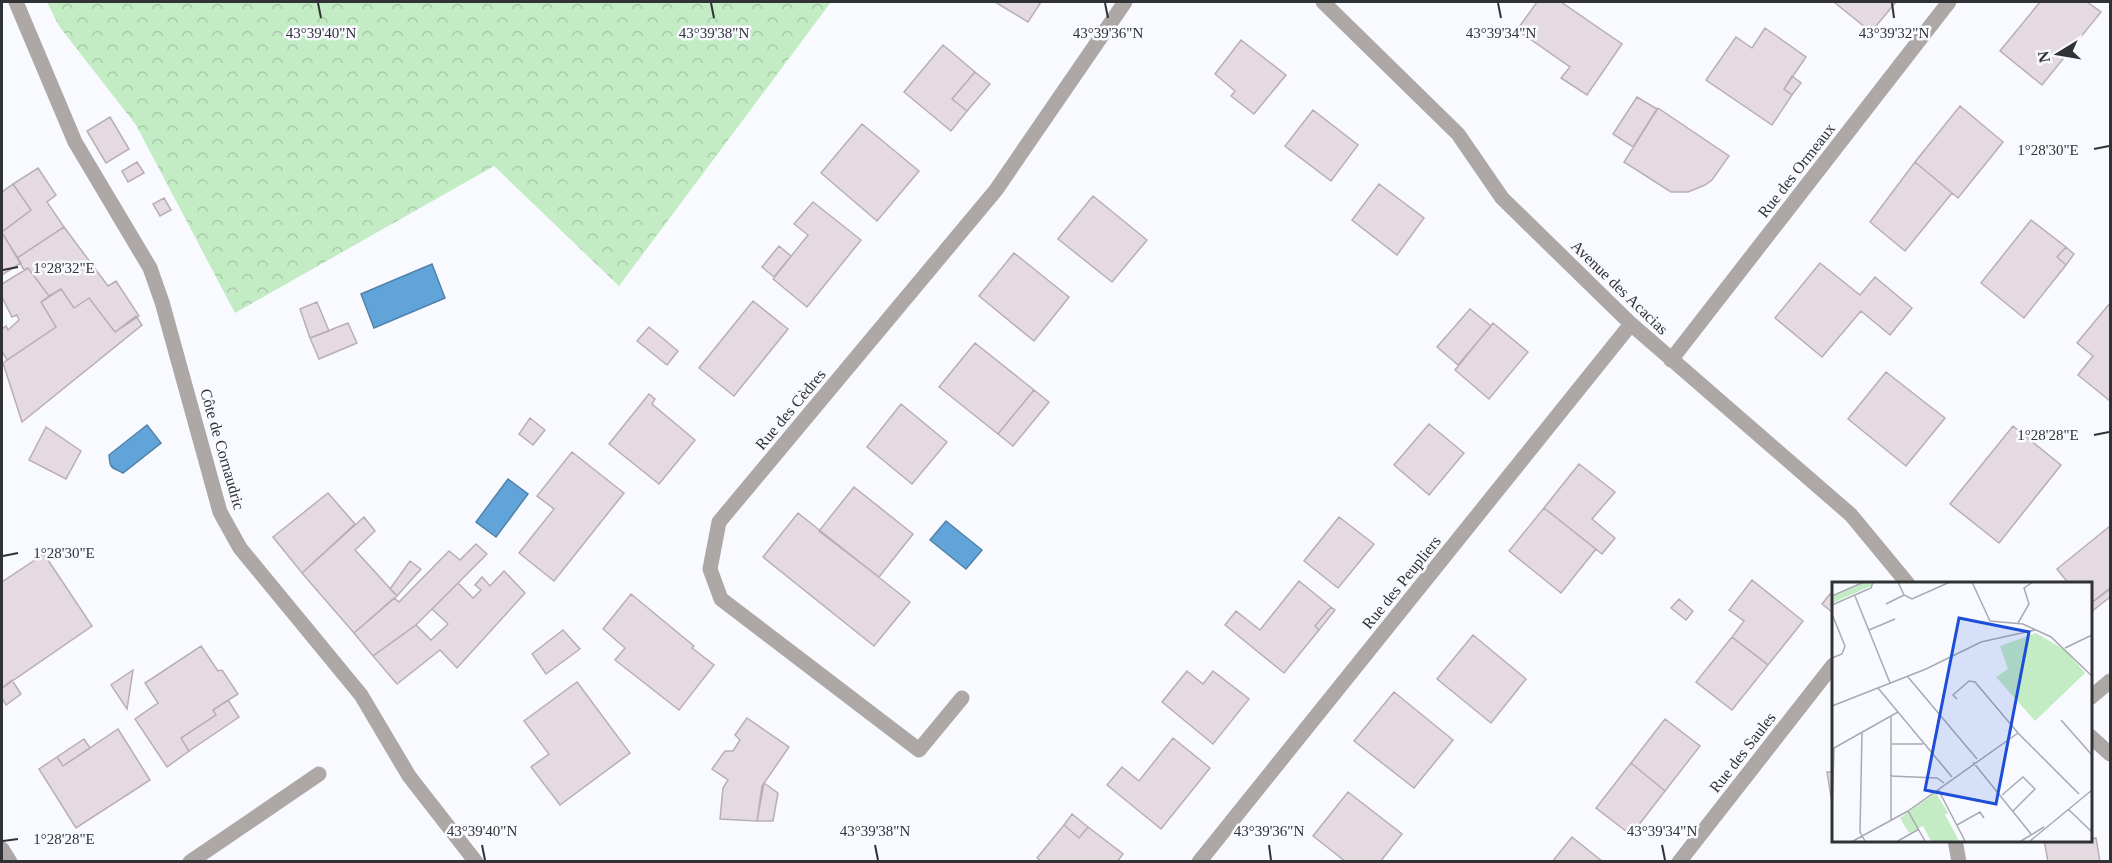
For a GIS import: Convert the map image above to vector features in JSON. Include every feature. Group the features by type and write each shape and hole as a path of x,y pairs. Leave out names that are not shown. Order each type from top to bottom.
{"street":[{"name":"Côte de Cornaudric","path":"16,2 75,142 150,268 162,302 220,512 240,548 361,695 409,776 476,861"},
{"name":"Rue des Cèdres","path":"962,698 919,750 721,599 710,568 719,522 996,190 1125,2"},
{"name":"Avenue des Acacias","path":"1323,2 1458,134 1502,198 1631,324 1851,515 1902,582"},
{"name":"Rue des Ormeaux","path":"1671,360 1949,2"},
{"name":"Rue des Peupliers","path":"1199,861 1631,324"},
{"name":"Rue des Saules","path":"1679,861 1832,666"},
{"path":"2091,697 2110,681"},
{"path":"2091,736 2110,754"},
{"path":"190,861 319,774"},
{"path":"1955,842 1959,861"},
{"path":"2,849 10,861"}],"green space":[{"path":"47,2 831,2 619,286 494,166 235,313 136,125 59,26"}],"water":[{"path":"432,264 445,298 374,328 361,294"},
{"path":"147,425 161,443 123,473 112,467 109,455"},
{"path":"508,479 528,494 496,537 476,522"},
{"path":"946,521 982,550 966,569 930,540"}],"building":[{"path":"995,2 1041,2 1028,22"},
{"path":"1537,2 1561,2 1622,44 1587,95 1561,78 1570,67 1517,30"},
{"path":"1834,2 1896,2 1871,32"},
{"path":"2040,2 2087,2 2101,12 2042,85 2000,51"},
{"path":"1765,28 1806,57 1784,89 1792,95 1772,125 1706,80 1736,37 1752,48"},
{"path":"1241,40 1286,75 1254,114 1231,96 1235,91 1215,74"},
{"path":"943,45 975,72 952,99 967,111 951,131 904,92"},
{"path":"975,72 990,84 967,111 952,99"},
{"path":"1792,76 1801,83 1792,95 1784,89"},
{"path":"1637,97 1657,109 1633,147 1613,134"},
{"path":"1960,106 2003,142 1958,198 1915,162"},
{"path":"1658,108 1729,156 1712,180 1705,185 1688,192 1671,192 1624,162"},
{"path":"1313,110 1358,145 1331,181 1285,146"},
{"path":"110,117 129,149 106,163 87,131"},
{"path":"862,124 919,171 877,221 821,173"},
{"path":"137,162 144,173 128,182 122,171"},
{"path":"1915,162 1952,193 1905,251 1870,222"},
{"path":"38,168 56,195 47,202 64,227 17,258 2,232 31,210 13,184"},
{"path":"13,184 31,210 2,232 2,192"},
{"path":"1379,184 1424,218 1397,255 1352,220"},
{"path":"1093,196 1147,240 1112,282 1058,239"},
{"path":"164,198 171,210 160,216 153,204"},
{"path":"813,202 861,240 807,307 773,279 808,235 794,224"},
{"path":"2031,220 2066,247 2057,257 2066,265 2024,318 1981,283"},
{"path":"64,227 108,286 116,281 139,316 115,332 89,298 74,308 61,289 49,296 28,268 24,270 17,258"},
{"path":"2,233 21,263 2,275"},
{"path":"779,246 791,256 774,277 762,267"},
{"path":"2066,247 2074,254 2066,265 2057,257"},
{"path":"1014,253 1069,297 1034,341 979,296"},
{"path":"1820,263 1860,295 1875,277 1912,308 1890,335 1861,311 1822,357 1775,318"},
{"path":"28,268 49,296 41,302 56,327 7,360 2,351 2,329 6,326 8,330 19,320 17,315 12,317 2,297 2,284"},
{"path":"61,289 74,308 89,298 115,332 136,316 142,325 22,422 3,363 56,327 41,302"},
{"path":"753,301 788,329 734,396 699,368"},
{"path":"317,302 329,331 310,338 300,309"},
{"path":"2110,303 2110,401 2078,375 2093,356 2077,343"},
{"path":"1470,309 1491,326 1458,365 1437,347"},
{"path":"348,323 357,343 319,359 310,338"},
{"path":"1493,323 1528,352 1489,399 1455,370"},
{"path":"649,327 678,351 667,365 637,341"},
{"path":"975,343 1034,390 998,434 939,387"},
{"path":"1886,372 1945,418 1906,466 1848,419"},
{"path":"1034,390 1049,402 1013,446 998,434"},
{"path":"649,394 655,399 652,404 695,440 659,484 609,444"},
{"path":"901,404 947,442 912,484 867,447"},
{"path":"530,418 545,430 533,445 519,434"},
{"path":"1429,424 1464,453 1429,495 1394,465"},
{"path":"2013,426 2061,465 1999,543 1950,504"},
{"path":"46,427 81,451 66,479 29,460"},
{"path":"572,452 624,493 554,581 519,553 554,509 537,496"},
{"path":"1579,464 1615,492 1592,519 1615,538 1602,554 1544,508"},
{"path":"854,487 913,534 879,577 819,531"},
{"path":"328,493 355,524 302,573 273,537"},
{"path":"1544,508 1596,549 1561,593 1509,551"},
{"path":"798,513 910,602 874,646 763,557"},
{"path":"364,517 375,531 355,550 397,596 354,633 302,573"},
{"path":"1339,517 1374,544 1338,588 1304,561"},
{"path":"2110,526 2110,589 2091,603 2091,582 2067,582 2057,569"},
{"path":"476,544 487,554 416,625 373,656 354,633 394,598 399,602 449,551 460,560"},
{"path":"44,554 92,626 2,688 2,582"},
{"path":"410,561 421,569 397,596 390,589"},
{"path":"504,571 525,593 457,668 440,650 397,684 373,656 416,625 431,640 448,624 432,609 458,583 473,598 481,590 475,585 482,577 490,586"},
{"path":"1752,580 1803,621 1768,665 1732,637 1744,621 1729,610"},
{"path":"1299,581 1331,607 1315,626 1319,630 1284,673 1225,625 1236,611 1260,630"},
{"path":"2110,588 2110,597 2091,612 2091,603"},
{"path":"631,594 714,665 679,710 615,660 625,648 603,629"},
{"path":"1830,594 1832,595 1832,612 1822,604"},
{"path":"1679,599 1693,611 1686,620 1671,608"},
{"path":"1331,607 1335,610 1319,630 1315,626"},
{"path":"563,630 580,649 546,674 532,654"},
{"path":"1473,635 1526,679 1491,723 1437,679"},
{"path":"1732,637 1768,665 1732,710 1696,682"},
{"path":"201,646 218,671 222,670 238,694 213,710 216,715 181,738 189,751 167,767 135,719 158,703 145,683"},
{"path":"133,670 127,709 111,685"},
{"path":"1187,671 1203,684 1213,671 1249,699 1213,744 1162,702"},
{"path":"12,680 21,694 6,705 2,698 2,688"},
{"path":"577,682 630,753 560,805 531,767 549,754 524,721"},
{"path":"1394,692 1453,740 1414,788 1354,741"},
{"path":"228,700 239,717 189,751 181,738 216,715 213,710"},
{"path":"747,718 789,747 762,786 757,821 720,819 723,788 728,780 712,769 725,751 733,751 740,740 735,735"},
{"path":"1665,719 1700,746 1665,791 1631,763"},
{"path":"118,729 150,780 76,828 39,769 57,757 63,766"},
{"path":"1173,738 1210,768 1161,829 1107,785 1122,767 1139,781"},
{"path":"84,739 90,748 63,766 57,757"},
{"path":"1631,763 1665,791 1631,835 1596,808"},
{"path":"1827,772 1832,772 1832,803"},
{"path":"764,783 778,793 773,821 757,821"},
{"path":"1348,792 1402,834 1380,862 1346,862 1313,836"},
{"path":"1072,814 1088,827 1079,838 1064,825"},
{"path":"1064,825 1079,838 1088,827 1123,854 1117,862 1042,862 1037,858"},
{"path":"1572,837 1603,862 1552,862"},
{"path":"2096,838 2100,862 2048,862 2044,842 2091,842 2091,839"}]}
